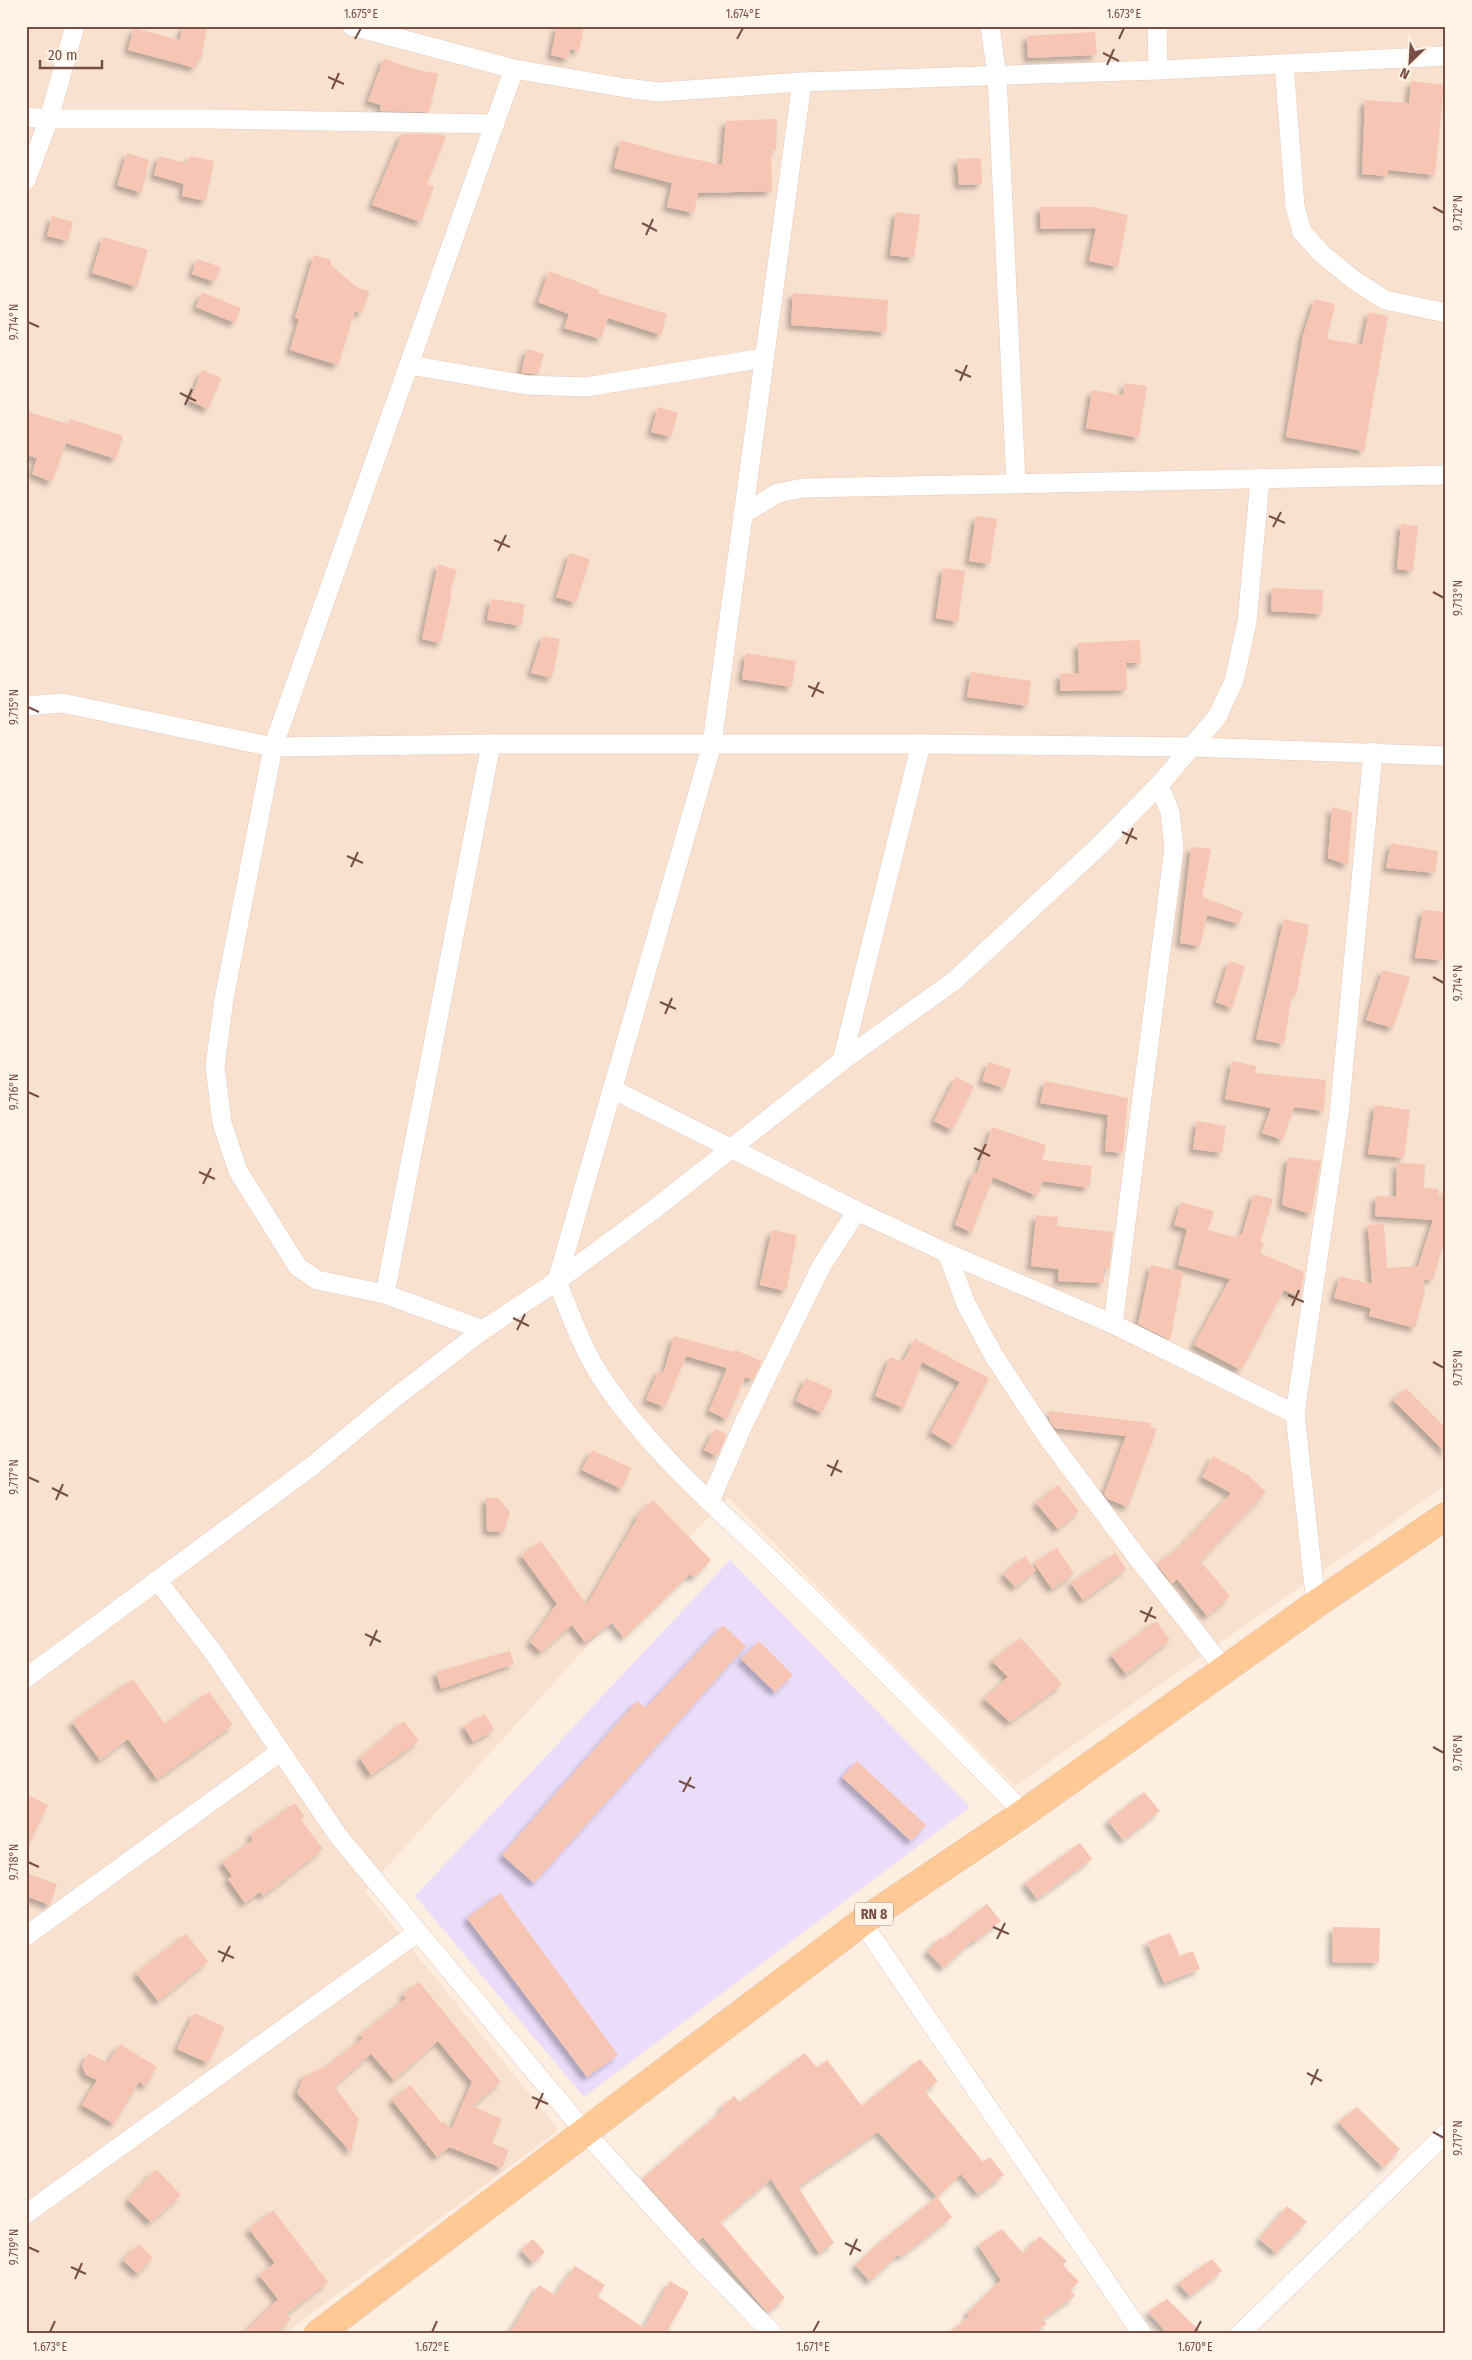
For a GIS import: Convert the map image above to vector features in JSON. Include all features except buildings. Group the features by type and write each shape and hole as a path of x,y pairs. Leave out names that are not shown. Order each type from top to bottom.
{"main road":[{"name":"RN 8","path":"318,2334 862,1922 1024,1813 1226,1671 1316,1604 1446,1516"}],"street":[{"path":"26,180 48,119 75,26"},
{"path":"352,26 514,69 659,92 802,82 1158,70 1446,56"},
{"path":"990,26 997,75 1016,484"},
{"path":"1157,26 1158,70"},
{"path":"1284,64 1295,206 1302,232 1322,254 1341,270 1386,300 1446,313"},
{"path":"483,1330 385,1294 317,1280 298,1268 238,1171 222,1123 215,1066 224,998 273,747 514,69"},
{"path":"802,82 712,744 557,1281 600,1376 647,1436 685,1477 832,1619 1024,1813"},
{"path":"26,117 48,119 208,119 495,124"},
{"path":"409,365 527,385 586,387 764,358"},
{"path":"743,514 778,493 803,488 1446,475"},
{"path":"26,1678 312,1466 397,1396 483,1330 557,1281 656,1208 842,1061 954,981 1099,846 1159,785 1217,716 1234,681 1246,622 1260,479"},
{"path":"26,706 70,705 273,747 491,744 921,744 1191,747 1280,752 1372,752 1446,756"},
{"path":"385,1294 491,744"},
{"path":"842,1061 921,744"},
{"path":"1316,1604 1294,1414 1339,1115 1372,752"},
{"path":"1113,1324 1174,848 1170,812 1159,785"},
{"path":"612,1089 729,1149 857,1211 947,1253 1113,1324 1294,1414"},
{"path":"710,1501 744,1423 822,1265 857,1211"},
{"path":"947,1253 966,1304 994,1356 1048,1438 1226,1671"},
{"path":"157,1580 213,1652 339,1836 585,2132 696,2256 773,2334"},
{"path":"26,1936 280,1752"},
{"path":"862,1922 1142,2334"},
{"path":"26,2214 418,1932"},
{"path":"1240,2334 1446,2133"}],"shaded area":[{"path":"26,26 1446,26 1446,1485 1015,1786 728,1497 610,1621 365,1891 559,2130 284,2334 26,2334"},
{"path":"730,1560 970,1807 584,2097 415,1896"}]}
